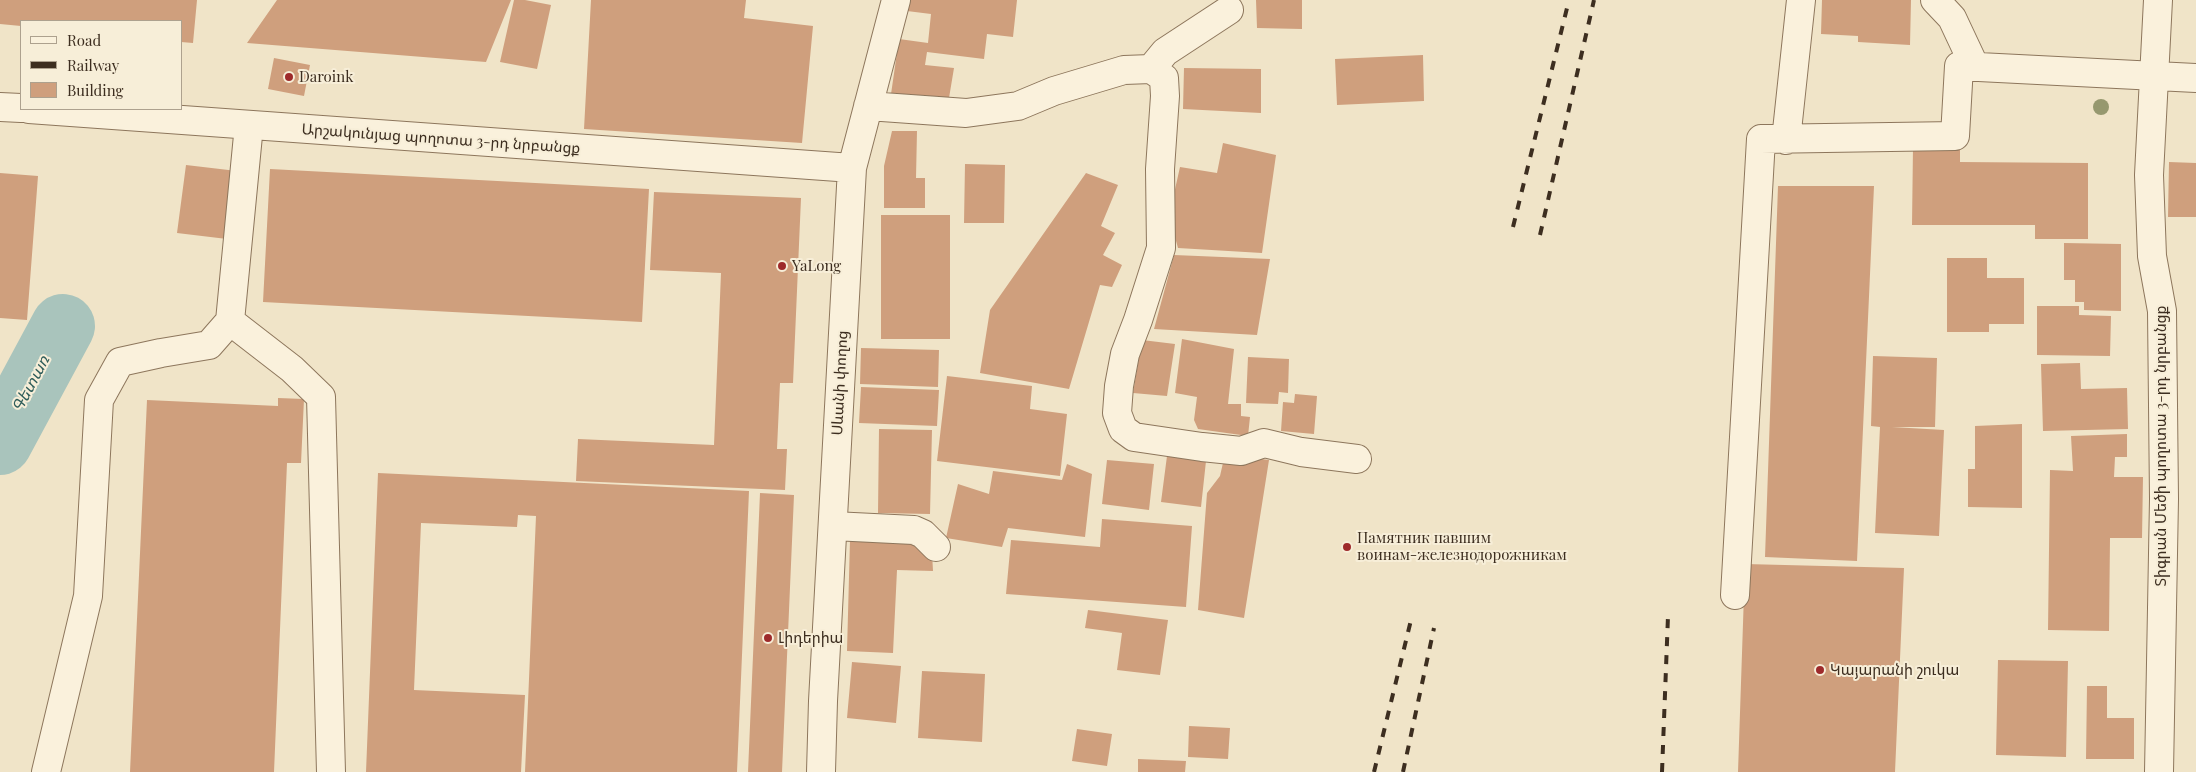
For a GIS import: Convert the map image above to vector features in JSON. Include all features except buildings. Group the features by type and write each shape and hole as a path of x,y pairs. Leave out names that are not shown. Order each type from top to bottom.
{"street":[{"name":"Սևանի փողոց","path":"821,772 852,168 896,0"},
{"path":"1735,595 1774,140 1801,0"},
{"path":"1935,0 1952,18 1974,67"},
{"name":"Տիգրան Մեծի պողոտա 3-րդ նրբանցք","path":"2158,0 2149,175 2152,256 2162,311 2163,479 2159,772"},
{"path":"1150,69 1165,52 1229,10"},
{"path":"1774,140 1955,136 1959,66 2196,78"},
{"path":"868,106 966,114 1018,106 1054,91 1124,70 1150,69 1164,78 1165,96 1160,169 1161,248 1125,354 1119,386 1117,413 1123,428 1134,437 1202,447 1241,452 1264,443 1301,452 1357,459"},
{"path":"0,107 20,108"},
{"name":"Արշակունյաց պողոտա 3-րդ նրբանցք","path":"43,110 852,168"},
{"path":"46,772 88,596 99,400 120,362 209,345 230,321 248,125"},
{"path":"230,321 292,369 321,397 331,772"},
{"path":"833,526 914,530 923,534 936,547"}],"waterway":[{"name":"Գետառ","path":"0,443 63,326"}],"railway":[{"path":"1513,227 1569,0"},
{"path":"1540,235 1594,0"},
{"path":"1374,772 1412,616"},
{"path":"1662,772 1668,616"},
{"path":"1403,772 1434,628"}],"place":[{"name":"Daroink","path":"289,77"},
{"name":"YaLong","path":"782,266"},
{"name":"Памятник павшим воинам-железнодорожникам","path":"1347,547"},
{"name":"Լիդերիա","path":"768,638"},
{"name":"Կայարանի շուկա","path":"1820,670"}]}
